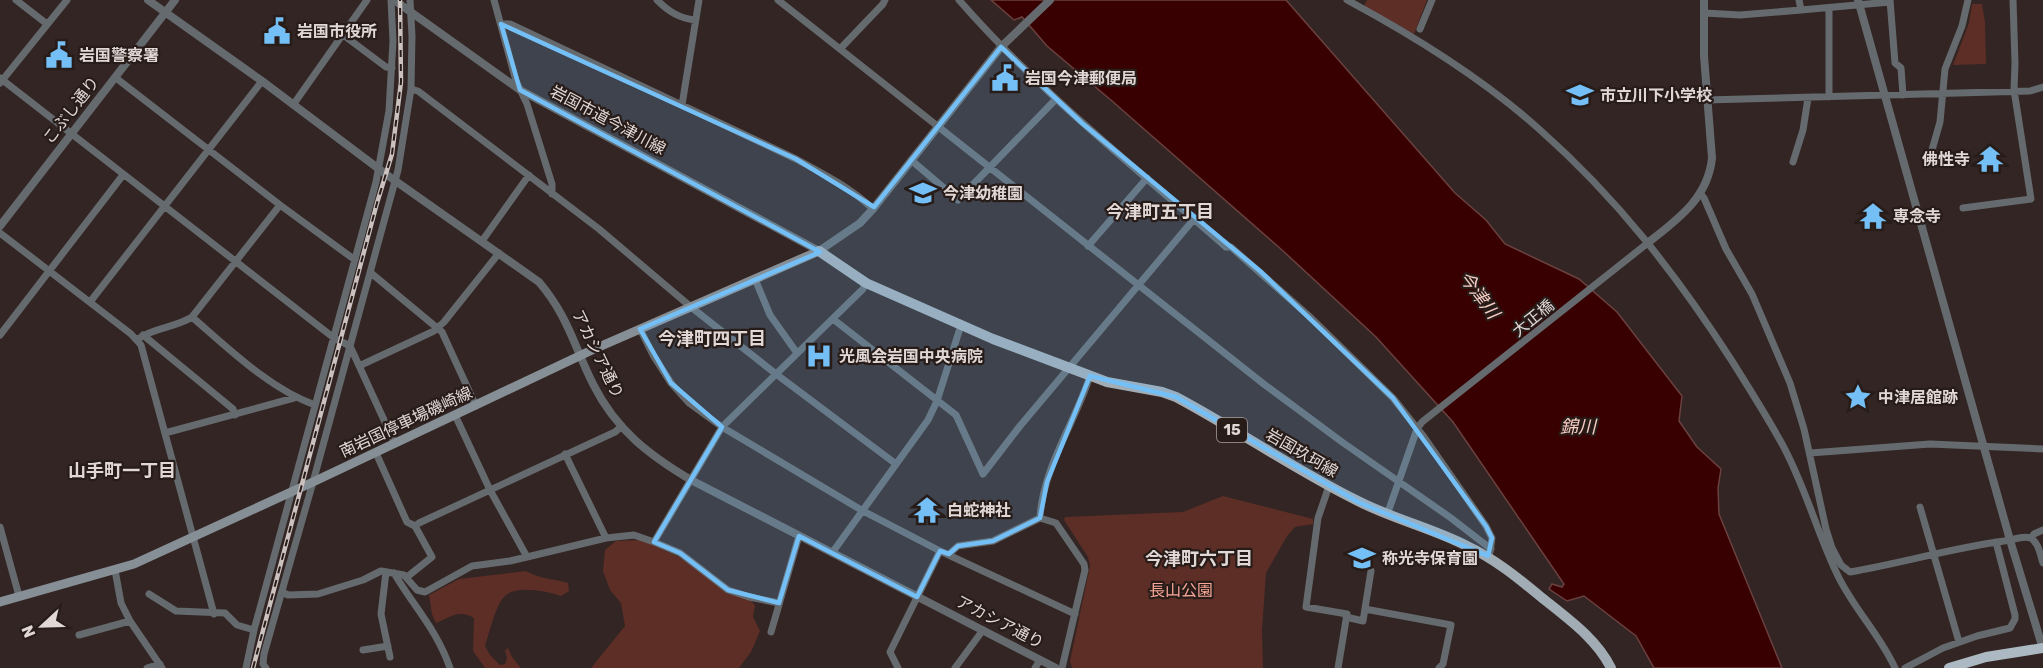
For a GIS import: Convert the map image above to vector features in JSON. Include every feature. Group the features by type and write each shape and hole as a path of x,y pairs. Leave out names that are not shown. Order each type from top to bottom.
{"highway":[{"path":"1949,668 1986,657 2043,648"}],"main road":[{"name":"南岩国停車場磯崎線","path":"0,602 146,559 581,355 819,251"},
{"name":"岩国玖珂線","path":"819,251 866,283 961,325 1107,382 1162,392 1176,397 1329,486 1387,514 1489,553 1572,621 1594,642 1611,668"}],"street":[{"path":"16,0 47,24"},
{"path":"67,0 1,81 334,338 350,346 395,444"},
{"name":"アカシア通り","path":"148,0 262,81 379,169 539,282 553,298 566,321 593,385 607,408 637,442 656,459 691,480 983,630 1037,664 1056,668"},
{"name":"こぶし通り","path":"0,226 175,0"},
{"path":"293,105 367,0"},
{"path":"246,668 254,630 379,169 389,111 392,68 392,0"},
{"name":"岩国市道今津川線","path":"392,0 520,90 819,251"},
{"path":"265,668 264,654 395,180 411,89 410,0"},
{"path":"494,0 520,90 531,116 552,184 552,194"},
{"path":"657,0 674,15 683,19 696,20"},
{"path":"682,105 699,0"},
{"path":"778,0 1265,385 1451,518 1489,553"},
{"path":"840,48 885,0"},
{"path":"960,0 1001,47 1055,100 1226,247 1232,247 1301,309 1393,398 1418,429 1486,526 1492,538 1489,553"},
{"path":"819,251 860,222 873,209 1001,47 1050,0"},
{"path":"1347,0 1435,52 1537,127 1606,195 1702,315 1782,444 1845,589 1875,631 1895,668"},
{"path":"1420,29 1432,0"},
{"path":"1646,244 1691,207 1701,194 1708,179 1713,158 1706,100 1704,0"},
{"path":"1799,0 1801,10"},
{"path":"1930,157 1940,122 1946,69 1962,26 1968,0"},
{"path":"1963,208 2031,199 2014,90 2013,0"},
{"path":"1704,13 1740,15 1829,8 1859,2 1890,1 1895,63 1901,68 1904,95"},
{"path":"1859,2 2010,540 2043,648"},
{"path":"1828,97 1829,8"},
{"path":"501,24 510,24 806,164 866,202 873,209"},
{"path":"342,34 386,67 392,68"},
{"path":"116,78 355,260"},
{"path":"90,302 262,81"},
{"path":"1706,100 2030,91 2043,87"},
{"path":"411,89 418,91 598,229 691,307 896,464"},
{"path":"1793,162 1803,130 1808,98"},
{"path":"911,160 958,200 1055,100"},
{"path":"0,335 123,175"},
{"path":"482,241 529,176"},
{"path":"1088,246 1147,178"},
{"path":"1701,194 1726,249 1752,294 1790,382 1810,453 1829,549 1841,565 1850,572 2023,536 2031,538 2039,549 2043,563"},
{"path":"140,337 192,317 280,205"},
{"path":"833,319 956,415 983,474 1020,426 1194,219"},
{"path":"0,233 233,409 235,415"},
{"name":"大正橋","path":"1418,429 1422,422 1646,244"},
{"path":"359,366 434,331 444,322 499,253"},
{"path":"371,273 442,332 476,406"},
{"path":"755,279 770,315 797,353"},
{"path":"654,542 722,427 863,289 866,283"},
{"path":"192,317 239,357 294,398 315,405"},
{"path":"832,553 928,420 937,400 961,325"},
{"path":"640,328 653,356 671,383 689,403 722,427 863,511 940,551 1075,614"},
{"path":"140,337 213,614"},
{"path":"1040,518 1047,482 1090,376"},
{"path":"165,433 294,398"},
{"path":"455,415 490,490 527,557"},
{"path":"415,526 615,432 622,426"},
{"path":"1387,514 1418,429"},
{"path":"1810,453 1930,444 2043,449"},
{"path":"376,453 407,522 415,526 432,557 407,577"},
{"path":"565,454 606,538"},
{"path":"1329,486 1318,518 1306,607 1347,614 1338,668"},
{"path":"1920,507 1959,642"},
{"path":"949,554 958,546 993,541 1040,518 1056,523 1084,564 1085,570 1062,668"},
{"path":"0,527 19,596"},
{"path":"2031,538 2034,534 2043,531"},
{"path":"282,592 288,595 318,594 363,580 381,571 407,577 417,590 425,592 472,566 510,561 606,538 634,535 680,553 728,590 748,597 779,603"},
{"path":"771,632 799,536"},
{"path":"1905,668 1936,651 1959,642 2010,628 2015,620 1996,542"},
{"path":"898,668 890,652 940,551"},
{"path":"115,570 122,603 130,621 161,666 147,668"},
{"path":"1346,617 1363,621 1371,571"},
{"path":"390,572 381,614 390,657"},
{"path":"390,572 434,631 450,668"},
{"path":"149,594 176,611 225,613 237,625 254,630"},
{"path":"1365,609 1451,625 1443,664 1439,668"},
{"path":"79,635 130,621"},
{"path":"955,668 983,630"},
{"path":"363,650 388,646"}],"highlighted area":[{"path":"501,24 796,159 874,207 1001,47 1082,123 1260,271 1393,398 1486,526 1492,538 1488,556 1358,502 1176,397 1090,376 1047,482 1040,518 993,541 958,546 949,554 940,551 917,597 799,536 779,603 728,590 680,553 654,542 722,427 671,383 640,329 820,252 520,90"}],"green space":[{"path":"1367,0 1427,0 1414,34 1364,6"},
{"path":"1972,4 1982,4 1986,64 1953,65 1969,23"},
{"name":"長山公園","path":"1223,496 1313,519 1313,524 1295,527 1287,536 1266,573 1262,630 1263,668 1072,668 1070,661 1090,566 1088,557 1064,520 1065,517 1183,512"},
{"path":"641,540 679,557 727,591 749,599 755,605 753,617 760,631 751,652 739,668 591,668 625,626 621,603 610,590 603,571 605,550 616,541"},
{"path":"526,571 568,583 569,591 561,596 547,592 522,590 503,598 495,614 485,646 500,665 505,664 507,658 505,650 508,648 521,668 485,668 473,651 474,618 460,614 436,623 429,595 459,579"}],"water":[{"name":"錦川","path":"991,0 1286,0 1455,193 1486,220 1505,244 1579,279 1617,312 1682,396 1679,421 1697,447 1721,469 1718,488 1719,514 1782,668 1654,668 1636,636 1584,596 1567,601 1549,589 1552,584 1562,587 1564,584 1453,422 1376,337 1282,250 1047,46 1022,17 1014,20"}],"railway":[{"path":"253,668 392,154 401,82 400,0"}],"place":[{"name":"岩国市役所","path":"277,31"},
{"name":"岩国警察署","path":"59,55"},
{"name":"岩国今津郵便局","path":"1005,78"},
{"name":"市立川下小学校","path":"1580,95"},
{"name":"佛性寺","path":"1990,159"},
{"name":"今津幼稚園","path":"923,193"},
{"name":"専念寺","path":"1873,216"},
{"name":"光風会岩国中央病院","path":"819,356"},
{"name":"中津居館跡","path":"1858,397"},
{"name":"白蛇神社","path":"927,510"},
{"name":"称光寺保育園","path":"1362,558"}],"district":[{"name":"今津町五丁目","path":"1160,212"},
{"name":"今津町四丁目","path":"712,339"},
{"name":"山手町一丁目","path":"122,471"},
{"name":"今津町六丁目","path":"1199,559"}],"water label":[{"name":"今津川","path":"1479,295"}]}
